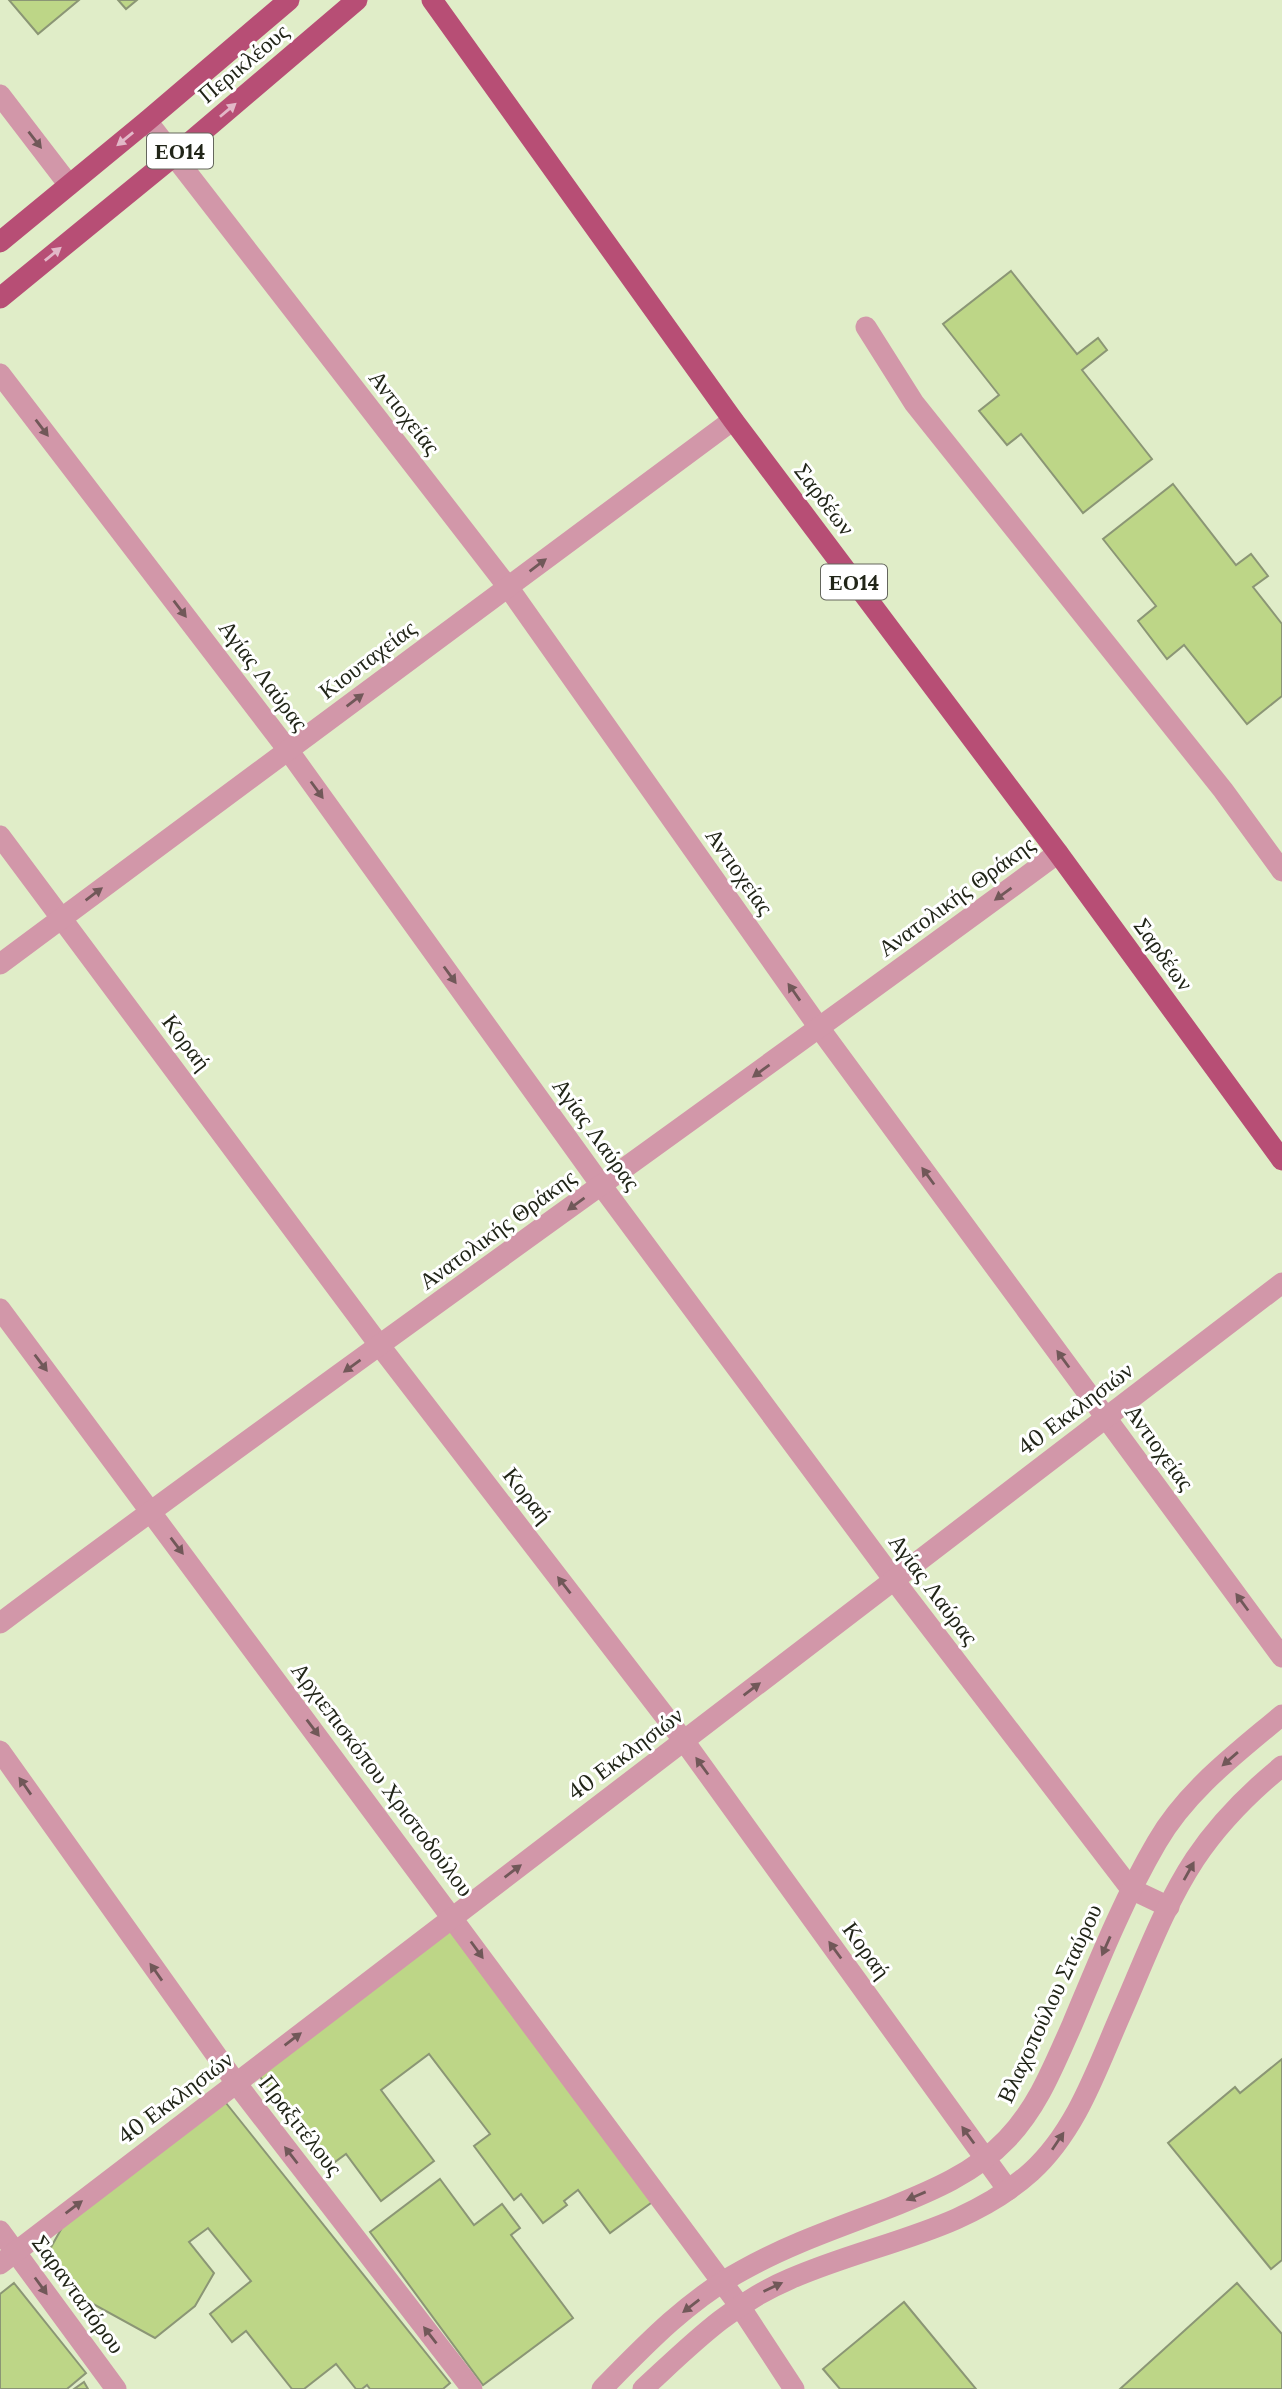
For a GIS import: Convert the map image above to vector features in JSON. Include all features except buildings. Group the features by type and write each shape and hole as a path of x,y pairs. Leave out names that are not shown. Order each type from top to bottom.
{"main road":[{"name":"Περικλέους","path":"0,242 148,121 289,0"},
{"name":"Περικλέους","path":"0,298 175,155 356,0"},
{"name":"Σαρδέων","path":"432,0 733,420 1058,853 1282,1160"}],"street":[{"path":"0,95 69,185"},
{"name":"Αντιοχείας","path":"148,121 508,587 820,1029 1282,1657"},
{"path":"866,327 915,403 1223,790 1282,871"},
{"name":"Αγίας Λαύρας","path":"0,374 288,750 601,1185 894,1580 1131,1889 1169,1907"},
{"name":"Κιουταχείας","path":"0,964 733,420"},
{"name":"Κοραή","path":"0,836 380,1346 684,1741 1008,2190"},
{"name":"Ανατολικής Θράκης","path":"0,1623 601,1185 820,1029 1058,853"},
{"name":"40 Εκκλησιών","path":"8,2258 1282,1283"},
{"name":"Αρχιεπισκόπου Χριστοδούλου","path":"0,1309 739,2305 794,2389"},
{"name":"Βλαχοπούλου Σταύρου","path":"602,2389 660,2332 722,2282 784,2250 940,2186 985,2158 1005,2141 1023,2121 1044,2087 1131,1889 1158,1840 1184,1803 1214,1773 1282,1715"},
{"name":"Πραξιτέλους","path":"0,1751 236,2083 472,2389"},
{"path":"643,2389 739,2305 822,2266 929,2231 970,2213 1008,2190 1031,2172 1051,2151 1092,2083 1169,1907 1194,1860 1237,1807 1282,1766"},
{"name":"Σαρανταπόρου","path":"0,2231 8,2258 116,2389"}]}
